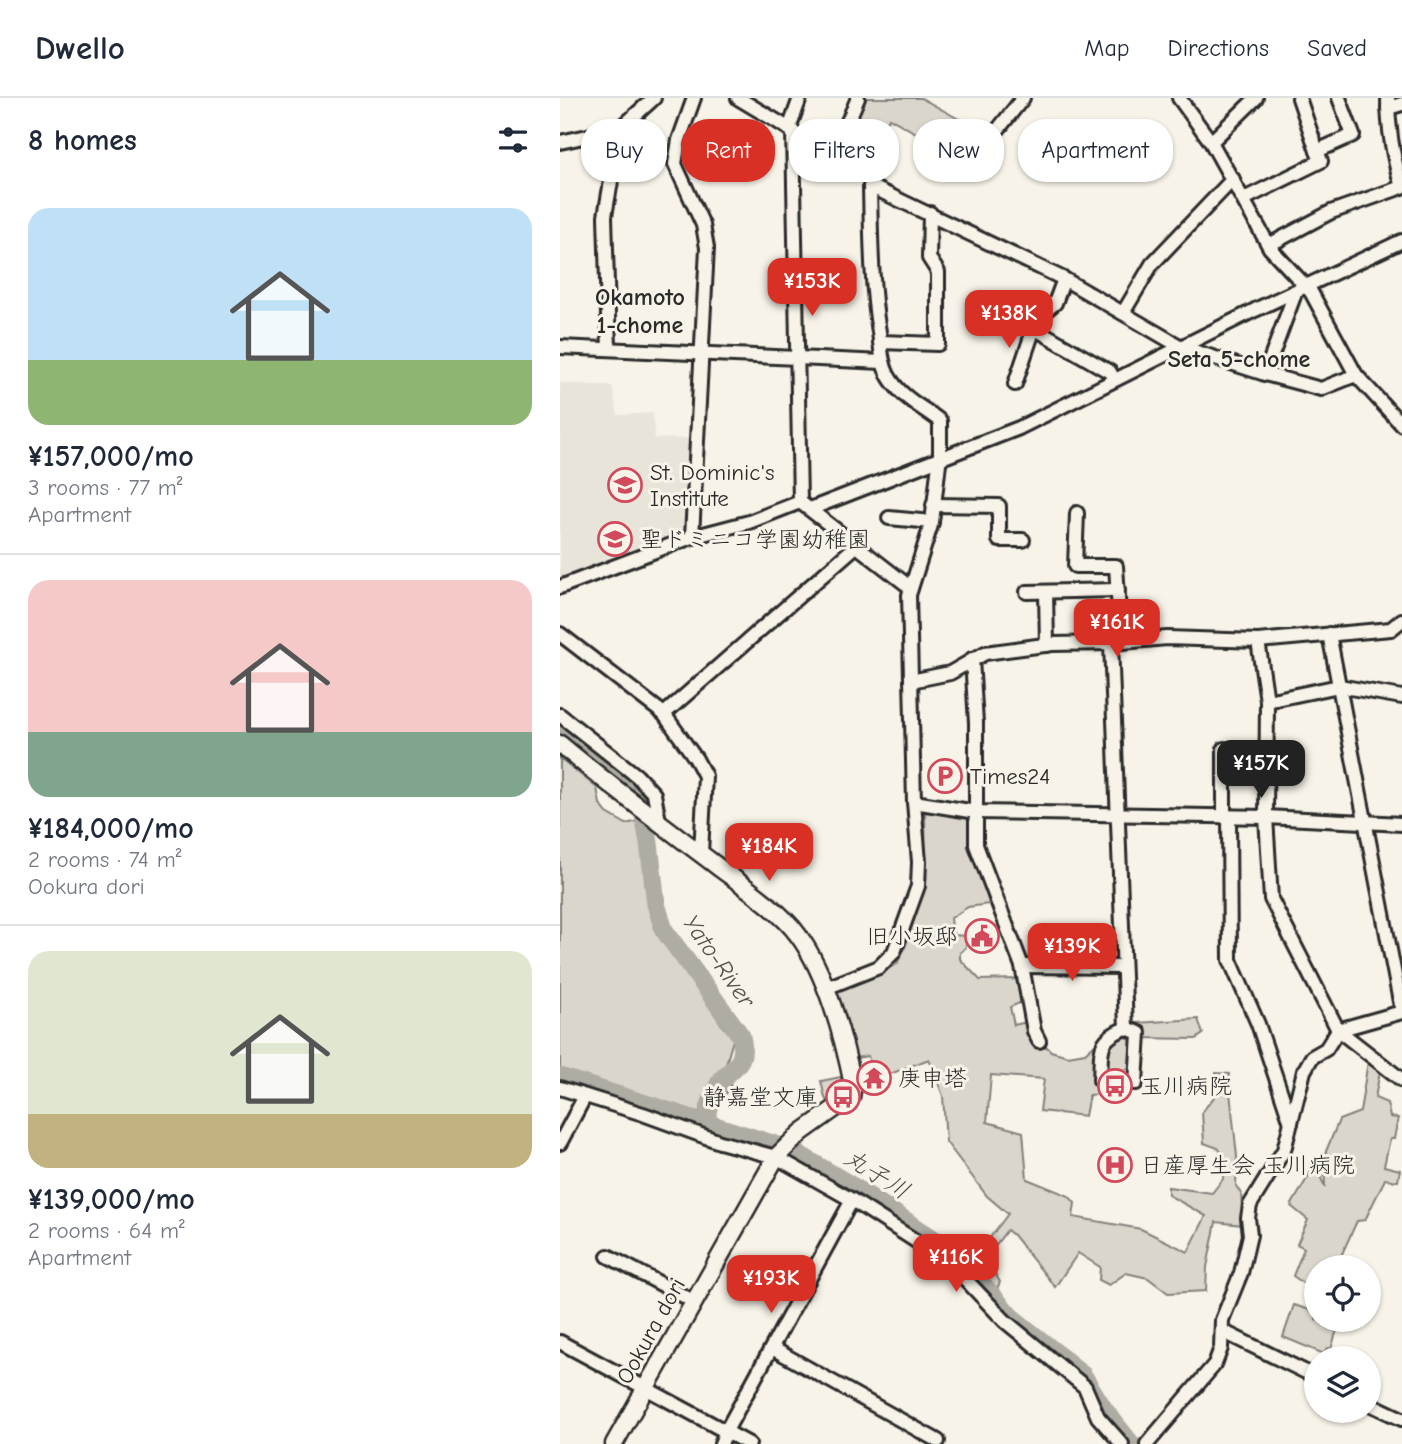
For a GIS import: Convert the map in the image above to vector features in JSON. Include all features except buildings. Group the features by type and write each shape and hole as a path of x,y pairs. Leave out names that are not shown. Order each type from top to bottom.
{"street":[{"path":"631,119 654,98"},
{"path":"692,537 707,248 703,225 675,164 679,140 694,98"},
{"path":"738,98 789,129"},
{"path":"793,119 800,98"},
{"path":"849,119 858,98"},
{"path":"1004,122 1023,98"},
{"path":"1179,98 1211,142 1269,245 1307,286 1356,375 1402,425"},
{"path":"1211,142 1256,98"},
{"path":"1244,199 1321,161 1299,98"},
{"path":"1317,151 1353,135 1339,98"},
{"path":"1269,245 1331,212 1402,187 1392,154 1388,103 1402,104"},
{"path":"560,142 581,137"},
{"path":"1123,313 1153,264 1233,179"},
{"path":"609,349 605,216 611,182"},
{"path":"794,182 796,358 805,506 911,588"},
{"path":"826,988 879,967 894,952 918,886 909,595 932,522 939,461 940,421 898,390 888,376 883,362 873,295 870,186 1064,279 1181,347 1321,389 1356,375"},
{"path":"880,342 937,344 938,272 929,258 930,214"},
{"path":"560,587 692,537 805,506 939,461 1019,428 1402,241"},
{"path":"1015,384 1039,317 1055,303 1064,279"},
{"path":"1265,374 1293,293"},
{"path":"1034,328 1110,372 1114,380"},
{"path":"560,347 883,362"},
{"path":"933,505 999,506 999,540 1023,540"},
{"path":"1077,513 1075,566 1116,566 1118,814 1126,1028"},
{"path":"889,518 932,522"},
{"path":"664,714 855,547"},
{"path":"1027,592 1118,590"},
{"path":"1046,592 1047,645"},
{"path":"911,681 950,673 985,653 1047,645 1167,639 1258,641 1391,629 1402,621"},
{"path":"560,634 664,714 696,759 705,776 701,853"},
{"path":"1148,1442 1215,1364 1221,1348 1222,1320 1241,1273 1250,1235 1250,1205 1284,1150 1304,1071 1311,1057 1326,1049 1338,1030 1402,1012 1329,634"},
{"path":"1258,641 1267,701 1266,817 1271,899 1338,1030 1402,1080"},
{"path":"972,659 976,723 976,845 1022,966 1034,1031 1039,1041"},
{"path":"1267,701 1339,686 1402,696"},
{"path":"560,715 637,776 654,794 659,821"},
{"name":"Ookura dori","path":"560,744 701,853 797,932 812,955 826,988 853,1085 851,1097 781,1151 693,1301 614,1444"},
{"path":"1224,750 1230,960 1258,1024 1291,1123"},
{"path":"914,802 976,812 1266,817 1402,824"},
{"path":"1022,966 1123,967"},
{"path":"1126,1028 1139,1033 1136,1083 1100,1080 1103,1044 1107,1038 1126,1028"},
{"path":"560,1088 720,1142 781,1151 950,1263 1004,1321 1085,1387 1098,1417 1122,1444"},
{"path":"560,1143 585,1096"},
{"path":"723,1438 852,1200"},
{"path":"608,1256 693,1301"},
{"path":"1222,1331 1304,1371"},
{"path":"560,1342 646,1389 723,1438 748,1444"},
{"path":"772,1348 938,1441"},
{"path":"1381,1409 1402,1419"}],"shaded area":[{"path":"862,98 921,98 959,119 913,119 913,131 899,124 899,119 853,119"},
{"name":"St. Dominic's Institute","path":"560,383 612,386 618,415 653,413 655,439 694,438 686,531 682,537 560,582"},
{"path":"560,758 597,788 600,804 607,813 626,824 638,821 642,824 645,884 663,936 724,1028 732,1030 733,1040 726,1064 731,1086 711,1117 700,1123 560,1075"},
{"path":"925,812 971,816 973,845 989,904 968,907 951,918 953,935 966,936 966,947 960,953 960,959 980,980 1016,979 1022,1002 1010,1007 1014,1025 1027,1022 1028,1028 1051,1051 1068,1056 1085,1053 1121,1024 1198,1019 1203,1034 1196,1039 1136,1038 1131,1067 1115,1074 1102,1094 1089,1095 1085,1116 1040,1111 1044,1079 991,1075 987,1122 1023,1132 1027,1179 1069,1196 1075,1203 1073,1217 1141,1229 1188,1252 1206,1216 1168,1195 1168,1187 1212,1193 1223,1179 1224,1156 1218,1148 1204,1143 1202,1112 1215,1096 1216,1073 1230,1074 1237,1156 1236,1186 1241,1193 1243,1225 1216,1222 1207,1267 1206,1291 1168,1293 1148,1278 1126,1273 1109,1285 1099,1280 1100,1267 1078,1253 1055,1287 1007,1230 986,1258 1000,1282 997,1289 969,1258 970,1250 982,1240 988,1240 1008,1214 987,1196 946,1142 943,1096 929,1059 864,1084 861,1074 871,1066 868,1056 856,1058 834,991 897,964 906,945 926,879"},
{"path":"1368,1061 1380,1071 1375,1098 1387,1103 1390,1117 1398,1118 1384,1166 1400,1170 1398,1181 1385,1179 1365,1220 1357,1221 1341,1255 1304,1255 1304,1284 1293,1276 1304,1248 1297,1244 1308,1220 1291,1206 1315,1165 1325,1187 1324,1156 1339,1120 1360,1112"},
{"path":"841,1077 842,1095 830,1103 825,1098 821,1081"},
{"path":"1294,1305 1304,1308 1304,1332 1336,1332 1332,1346 1305,1346 1283,1337"}],"waterway":[{"name":"Yato-River","path":"560,727 635,787 640,794 656,904 664,930 741,1036 742,1056 720,1082 704,1123"},
{"name":"丸子川","path":"560,1077 791,1150 860,1191 956,1254 1011,1317 1082,1374 1105,1411 1131,1444"}],"place":[{"name":"St. Dominic's Institute","path":"625,485"},
{"name":"聖ドミニコ学園幼稚園","path":"615,539"},
{"name":"Times24","path":"945,776"},
{"name":"旧小坂邸","path":"982,936"},
{"name":"庚申塔","path":"874,1078"},
{"name":"玉川病院","path":"1115,1086"},
{"name":"静嘉堂文庫","path":"843,1097"},
{"name":"日産厚生会 玉川病院","path":"1115,1165"}],"district":[{"name":"Okamoto 1-chome","path":"640,311"},
{"name":"Seta 5-chome","path":"1239,359"}]}
